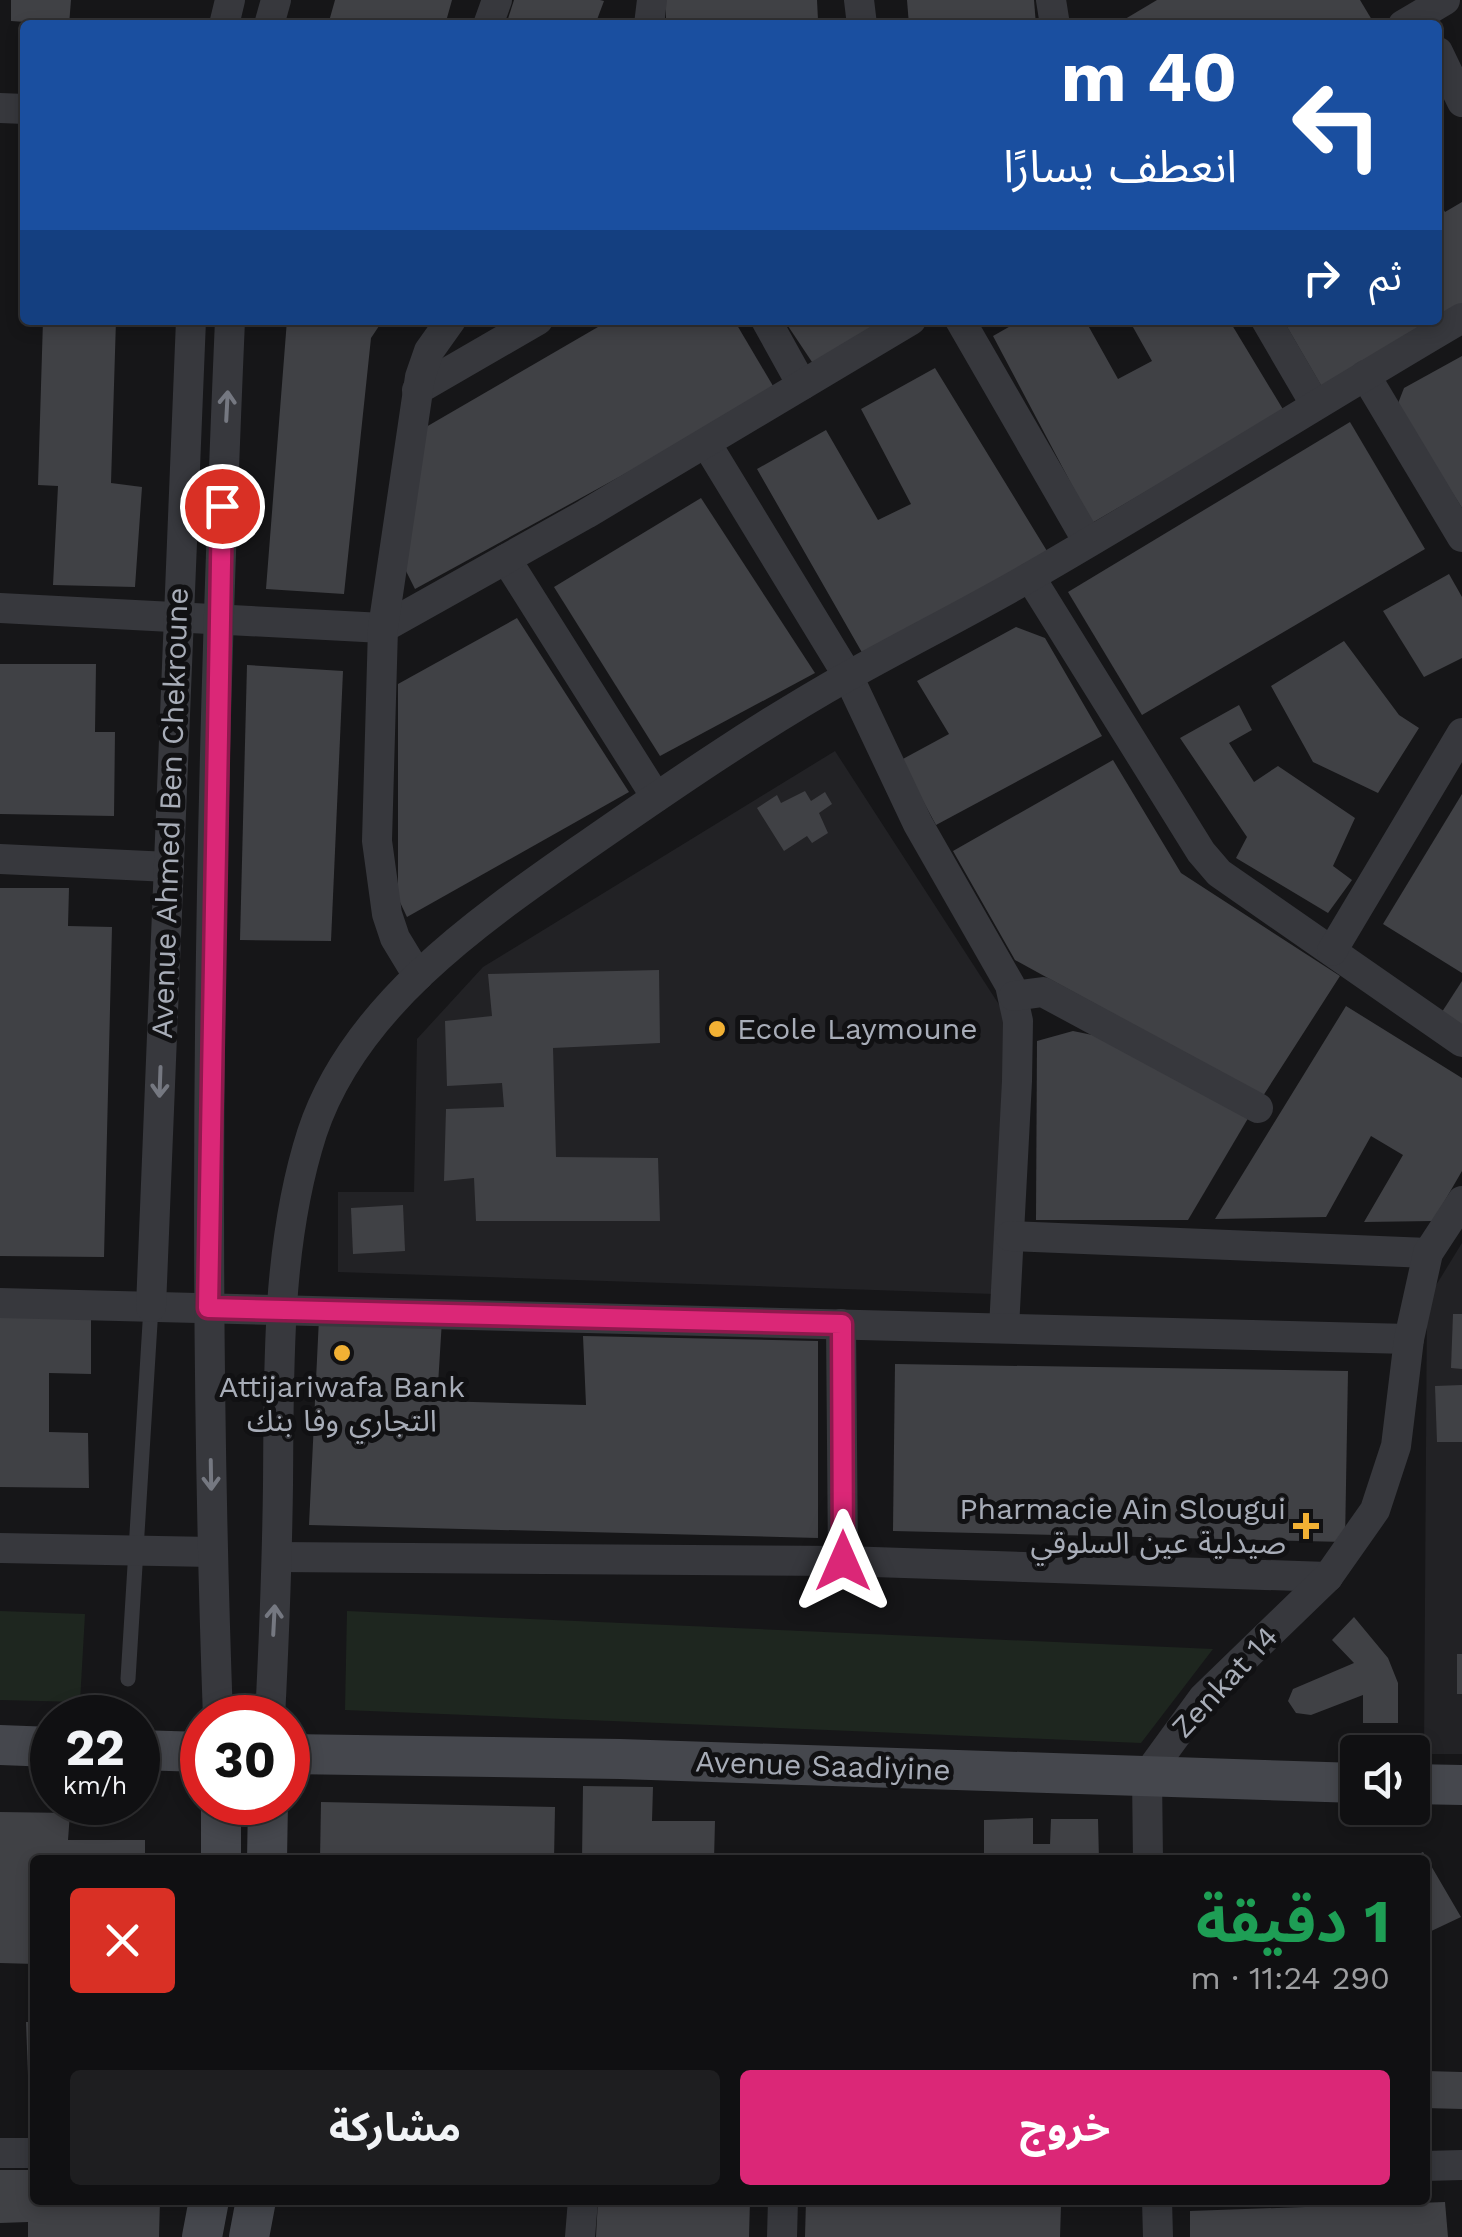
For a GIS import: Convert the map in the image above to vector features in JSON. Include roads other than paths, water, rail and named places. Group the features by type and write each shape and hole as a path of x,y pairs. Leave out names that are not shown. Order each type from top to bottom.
{"main road":[{"path":"0,1745 30,1746"},
{"name":"Avenue Saadiyine","path":"310,1755 1147,1774 1340,1782"},
{"path":"1430,1785 1462,1786"},
{"path":"221,1855 222,1825"},
{"path":"268,1825 268,1855"},
{"path":"202,2237 208,2205"},
{"path":"249,2237 255,2205"}],"street":[{"path":"1442,60 1462,102"},
{"path":"271,1695 279,1371 293,1215 318,1118 357,1045 418,976 547,873 656,797 848,676 1030,577 1462,318"},
{"name":"Avenue Ahmed Ben Chekroune","path":"151,1307 191,325"},
{"name":"Avenue Ahmed Ben Chekroune","path":"217,1695 208,1308 217,618 230,325"},
{"path":"418,976 395,938 380,873 377,840 382,628 417,390 429,351 447,325"},
{"path":"417,390 529,325"},
{"path":"769,325 802,385"},
{"path":"0,608 382,628 706,443 902,325"},
{"path":"963,325 1088,542"},
{"path":"1269,325 1315,404"},
{"path":"1365,375 1462,537"},
{"path":"706,443 848,676 918,824 992,949 1014,996 1017,1081 1004,1328"},
{"path":"506,559 656,797"},
{"path":"1030,577 1201,852 1219,873 1462,1042"},
{"path":"1332,951 1462,733"},
{"path":"0,858 169,868"},
{"path":"1014,996 1043,992 1258,1108"},
{"path":"1010,1236 1428,1253 1462,1201"},
{"name":"Zenkat 14","path":"1147,1774 1203,1698 1328,1577 1359,1538 1386,1486 1396,1446 1409,1338 1428,1253"},
{"path":"0,1303 1409,1338"},
{"path":"842,1324 843,1561"},
{"path":"0,1548 212,1552"},
{"path":"277,1557 843,1561 1328,1577"},
{"path":"1147,1774 1148,1855"},
{"path":"0,2152 30,2154"},
{"path":"1430,2166 1462,2165"},
{"path":"580,2237 583,2205"},
{"path":"782,2237 783,2205"},
{"path":"1157,2205 1158,2237"}],"lane":[{"path":"128,1679 151,1307"}],"place":[{"name":"Ecole Laymoune","path":"717,1029"},
{"name":"Attijariwafa Bank التجاري وفا بنك","path":"342,1353"},
{"name":"Pharmacie Ain Slougui صيدلية عين السلوقي","path":"1306,1526"}]}
